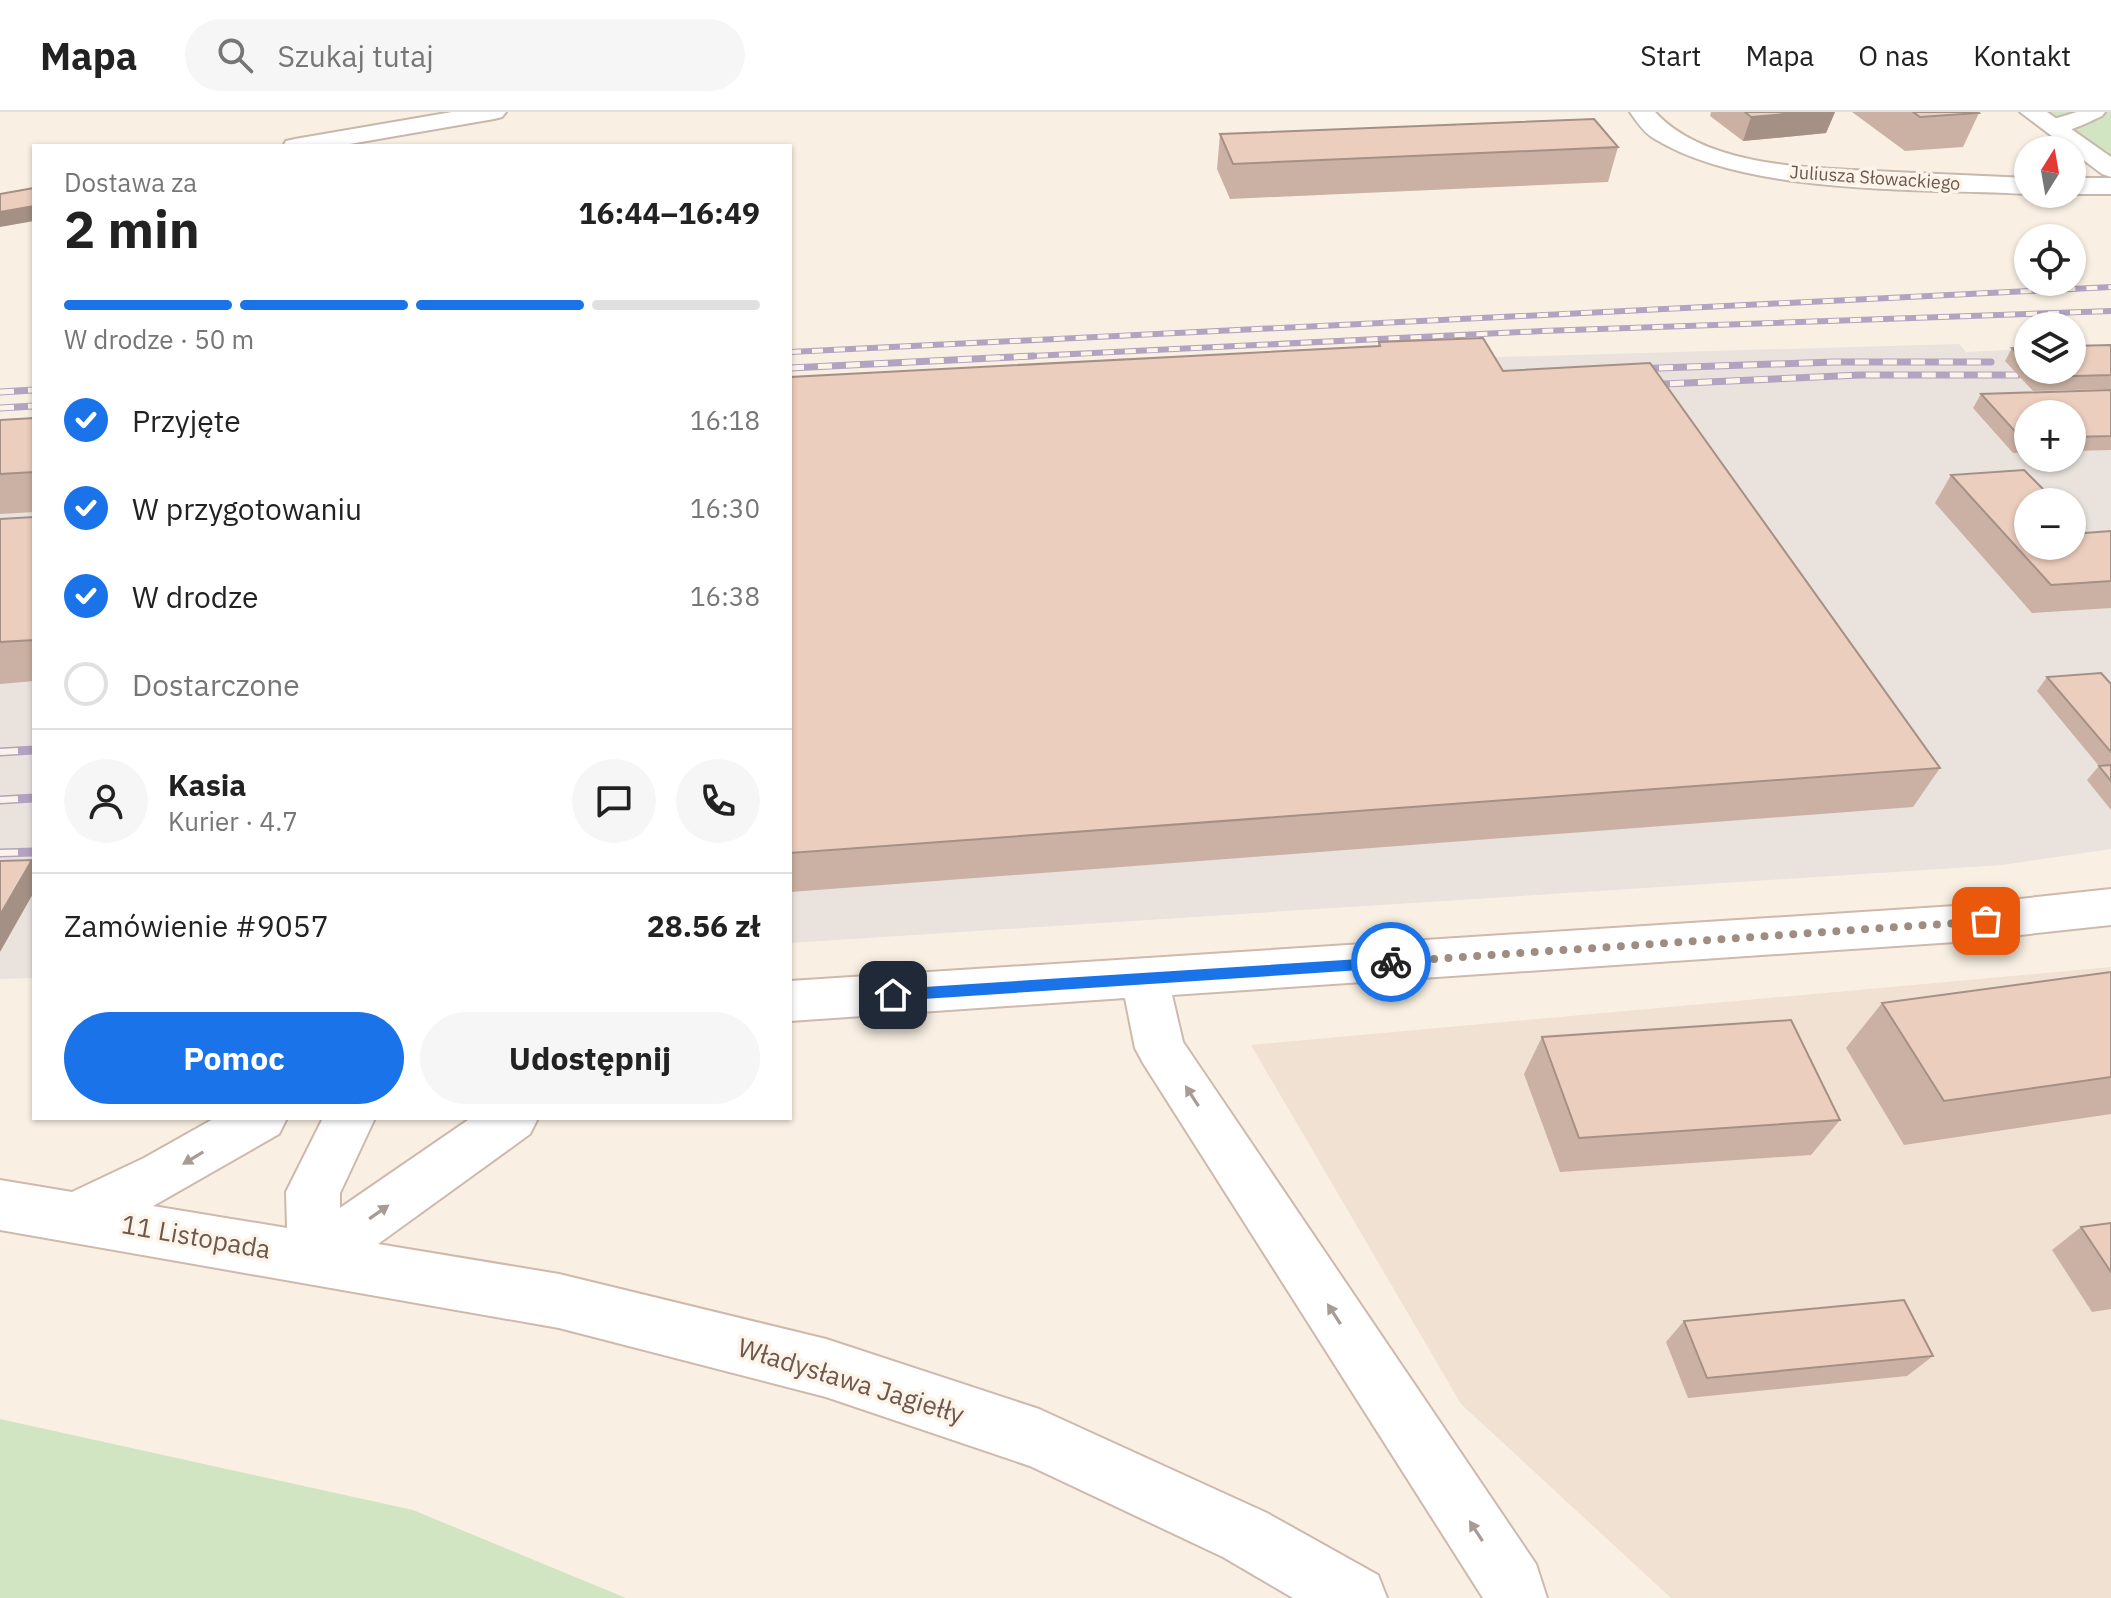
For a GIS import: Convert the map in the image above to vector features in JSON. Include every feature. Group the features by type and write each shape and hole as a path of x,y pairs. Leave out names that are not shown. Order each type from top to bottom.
{"main road":[{"path":"307,144 494,112"},
{"name":"Juliusza Słowackiego","path":"1642,112 1661,133 1735,163 1800,175 2014,185"},
{"path":"2042,119 2111,169"},
{"path":"2086,186 2111,186"},
{"path":"803,1004 1955,924 2111,907"},
{"path":"1145,979 1160,1048 1513,1587 1515,1598"},
{"name":"11 Listopada","path":"76,1217 163,1175 258,1120"},
{"path":"315,1257 313,1192 348,1120"},
{"path":"315,1257 509,1120"},
{"name":"11 Listopada","path":"0,1205 315,1257"},
{"name":"Władysława Jagiełły","path":"315,1257 559,1301 826,1368 1039,1439 1245,1535 1355,1598"}],"lane":[{"path":"2042,119 2086,116 2111,131"}],"shaded area":[{"path":"1959,344 1966,352 2014,350 2014,384 2086,384 2086,361 2111,346 2111,849 2002,865 792,943 792,394 1503,357"},
{"path":"32,433 32,978 0,979 0,434"},
{"path":"2111,967 2111,1598 1671,1598 1461,1404 1251,1045"}],"green space":[{"path":"2049,112 2111,112 2111,160 2086,140 2086,136 2080,136"},
{"path":"0,1419 413,1510 626,1598 0,1598"}],"building":[{"path":"1745,112 1807,112 1751,117"},
{"path":"1913,112 1978,112 1979,113 1920,117"},
{"path":"1594,119 1618,147 1233,164 1220,134"},
{"path":"32,188 32,206 0,212 0,194"},
{"path":"1483,338 1503,371 1650,363 1940,768 792,853 792,377 1380,346 1379,342"},
{"path":"2111,345 2111,375 2086,376 2086,346"},
{"path":"2111,390 2111,436 2086,437 2086,400 2014,400 2014,430 1981,394"},
{"path":"32,418 32,472 0,474 0,420"},
{"path":"2026,472 2042,488 2014,488 2014,544 1951,475"},
{"path":"32,517 32,640 0,642 0,519"},
{"path":"2111,531 2111,581 2051,585 2028,560 2086,560 2086,533"},
{"path":"2101,673 2111,684 2111,752 2047,677"},
{"path":"2111,765 2111,781 2099,766"},
{"path":"32,860 0,915 0,861"},
{"path":"2111,972 2111,1077 1944,1101 1882,1003"},
{"path":"1791,1020 1840,1120 1579,1138 1542,1037"},
{"path":"2111,1223 2111,1272 2081,1227"},
{"path":"1904,1300 1933,1356 1707,1378 1684,1321"}],"railway":[{"path":"792,352 2111,287"},
{"path":"993,358 1542,331 2111,311"},
{"path":"792,368 1033,356"},
{"path":"1631,369 1834,362 1991,362"},
{"path":"1642,385 1860,375 2014,375"},
{"path":"0,392 32,390"},
{"path":"0,408 32,406"},
{"path":"0,752 32,750"},
{"path":"0,800 32,798"},
{"path":"0,853 32,852"}],"way so far":[{"path":"1391,962 1986,921"}],"route":[{"path":"893,995 1391,962"}]}
